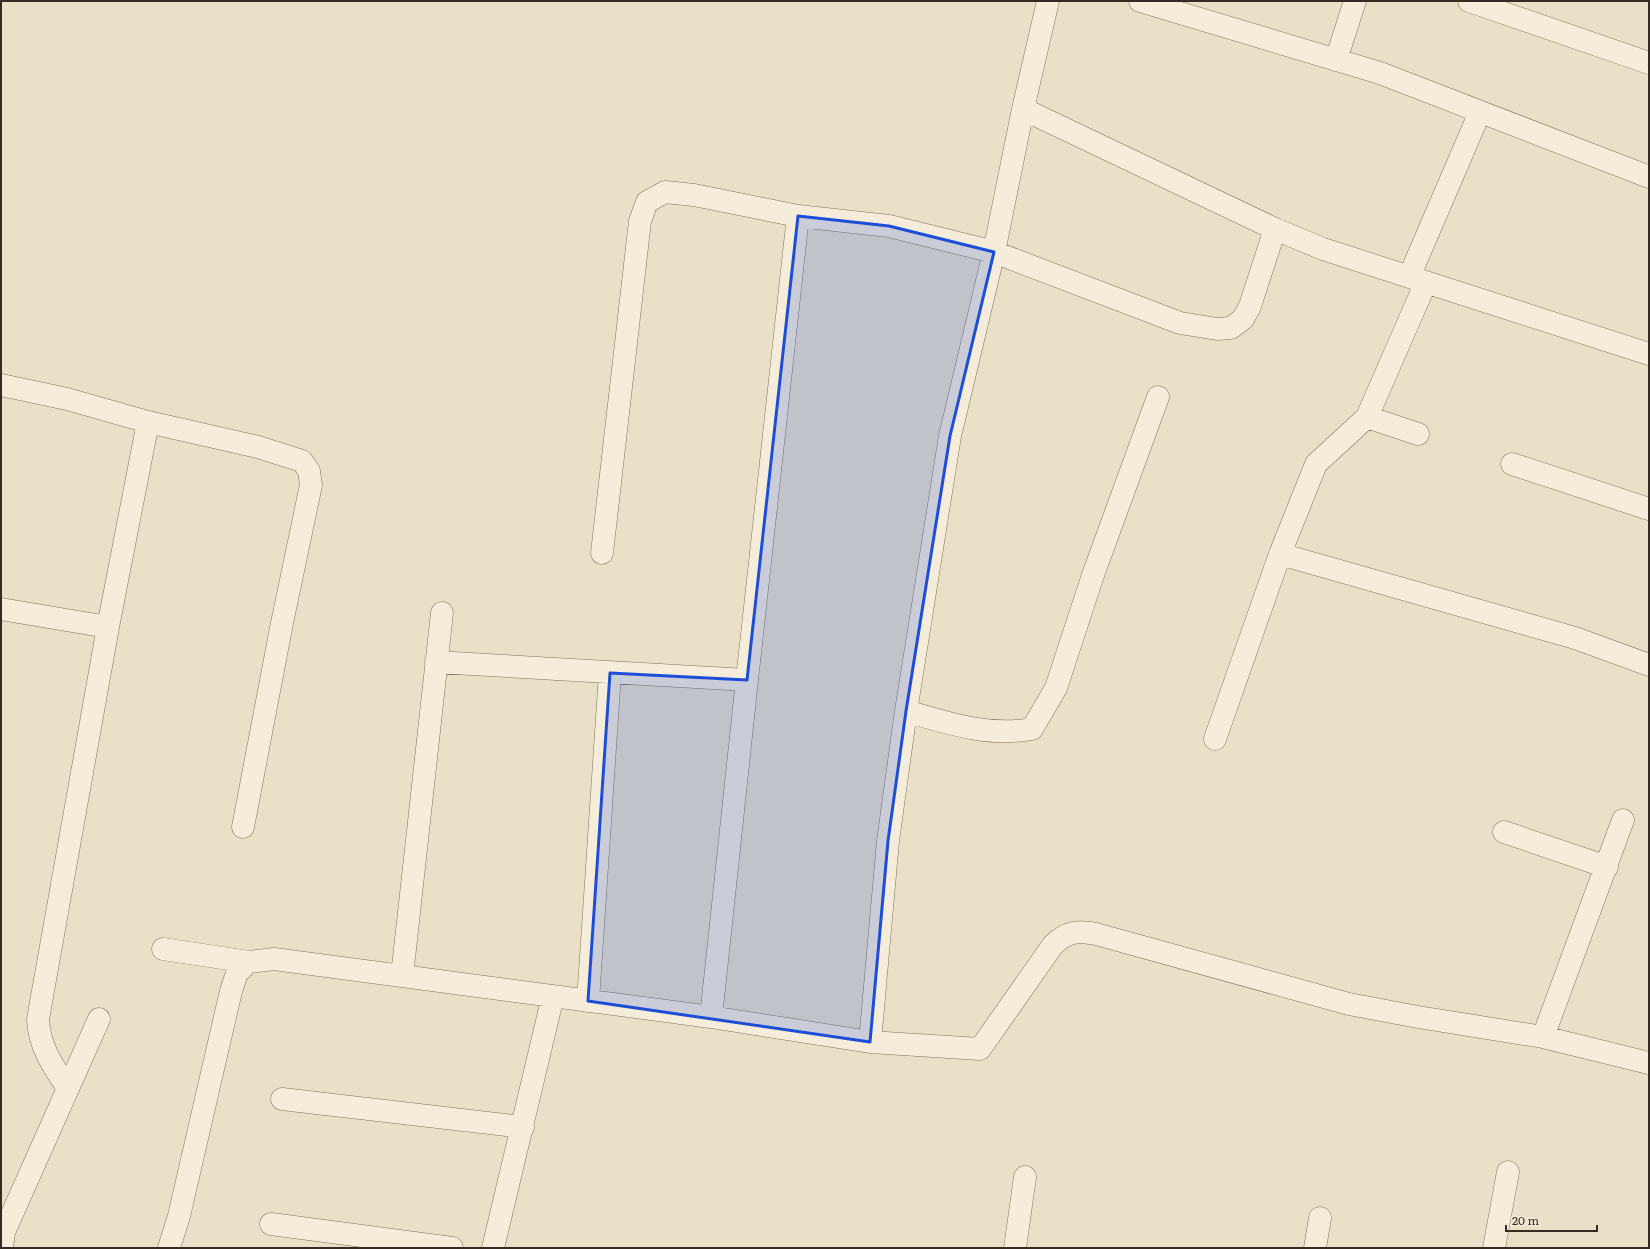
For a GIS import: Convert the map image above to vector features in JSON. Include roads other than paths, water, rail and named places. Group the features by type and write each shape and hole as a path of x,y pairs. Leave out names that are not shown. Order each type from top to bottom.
{"street":[{"path":"870,1042 888,841 906,711 950,436 994,252 1023,109 1048,1"},
{"path":"1140,1 1380,73 1649,177"},
{"path":"1336,60 1355,1"},
{"path":"1469,1 1521,9 1649,63"},
{"path":"1023,109 1276,229 1323,249 1649,354"},
{"path":"1214,739 1280,554 1316,464 1367,417 1480,112"},
{"path":"602,553 640,221 647,202 665,192 694,195 798,216 889,226 994,252 1180,323 1216,329 1231,328 1242,319 1250,306 1276,229"},
{"path":"711,1017 798,216"},
{"path":"1,385 67,399 148,422 276,452 302,461 309,471 311,485 282,622 243,827"},
{"path":"906,711 953,724 993,732 1017,732 1032,729 1056,688 1093,575 1158,396"},
{"path":"1367,417 1418,434"},
{"path":"68,1088 54,1068 44,1048 38,1034 38,1019 108,627 148,422"},
{"path":"1512,464 1649,509"},
{"path":"1280,554 1575,638 1649,665"},
{"path":"1,609 108,627"},
{"path":"402,976 442,613"},
{"path":"436,662 747,680"},
{"path":"588,1001 610,673"},
{"path":"1543,1037 1623,820"},
{"path":"1504,832 1607,866"},
{"path":"163,949 249,962 274,959 711,1017 870,1042 980,1049 1053,945 1060,938 1078,931 1096,934 1349,1004 1418,1017 1543,1037 1649,1063"},
{"path":"170,1248 231,991 237,973 249,962"},
{"path":"493,1248 553,996"},
{"path":"2,1237 99,1019"},
{"path":"282,1099 523,1126"},
{"path":"1494,1248 1508,1172"},
{"path":"1015,1248 1025,1177"},
{"path":"1315,1248 1320,1218"},
{"path":"271,1224 452,1248"}]}
